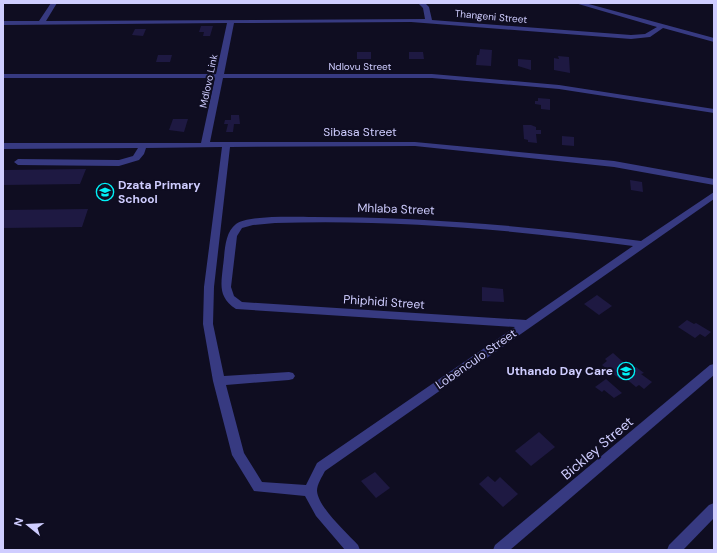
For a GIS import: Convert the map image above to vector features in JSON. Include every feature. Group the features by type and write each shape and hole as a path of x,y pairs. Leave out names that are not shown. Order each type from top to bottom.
{"street":[{"path":"41,23 54,3"},
{"path":"421,3 426,7 429,21"},
{"path":"578,3 714,40"},
{"name":"Mdlovo Link","path":"204,145 231,21"},
{"name":"Thangeni Street","path":"3,23 429,21 631,37 650,35 655,33 662,26"},
{"name":"Ndlovu Street","path":"3,76 432,76 559,87 714,111"},
{"name":"Sibasa Street","path":"3,146 387,143 446,146 614,164 714,182"},
{"path":"18,162 119,163 136,158 140,154 143,145"},
{"path":"226,145 209,287 208,324 219,381 238,455 258,487 310,491 314,503 353,550"},
{"name":"Lobenculo Street","path":"310,491 316,475 321,467 714,195"},
{"name":"Mhlaba Street","path":"240,306 227,294 226,287 232,235 239,226 253,222 376,220 433,223 564,233 642,244"},
{"name":"Phiphidi Street","path":"240,306 526,324"},
{"name":"Bickley Street","path":"500,550 714,368"},
{"path":"219,381 289,376"},
{"path":"674,550 714,509"}],"building":[{"path":"201,26 213,26 210,36 203,36 204,32 199,32"},
{"path":"135,29 146,29 143,36 132,35"},
{"path":"480,49 492,50 491,66 476,65 477,55 479,55"},
{"path":"357,52 371,52 371,59 357,59"},
{"path":"409,52 423,52 424,59 409,59"},
{"path":"158,55 172,55 170,62 156,62"},
{"path":"558,56 569,57 570,73 554,70 554,58 559,59"},
{"path":"518,59 531,60 531,70 518,66"},
{"path":"538,98 550,99 550,110 541,109 541,105 535,104 535,101 538,101"},
{"path":"231,115 239,115 240,124 234,124 233,132 226,132 228,124 224,124 225,120 231,120"},
{"path":"173,119 188,119 184,132 169,130"},
{"path":"523,125 531,125 536,127 536,130 541,130 541,134 536,134 537,143 528,142 528,140 524,139"},
{"path":"562,136 574,137 574,146 562,145"},
{"path":"86,169 80,184 3,185 3,170"},
{"path":"630,180 642,182 643,192 631,190"},
{"path":"88,209 82,227 3,228 3,210"},
{"path":"482,287 503,289 504,302 482,301"},
{"path":"597,295 612,306 599,315 584,304"},
{"path":"687,320 694,324 696,323 711,332 705,337 700,334 695,338 678,327"},
{"name":"Uthando Day Care","path":"613,353 632,370 636,367 644,373 641,374 652,382 644,389 639,385 636,387 624,377 621,380 602,365 607,361 605,359"},
{"path":"606,379 622,393 614,398 604,390 602,392 595,387"},
{"path":"539,432 555,447 531,466 515,451"},
{"path":"375,472 390,488 376,498 361,481"},
{"path":"488,476 495,482 500,477 518,494 503,507 479,484"}],"place":[{"name":"Dzata Primary School","path":"105,192"},
{"name":"Uthando Day Care","path":"626,371"}]}
